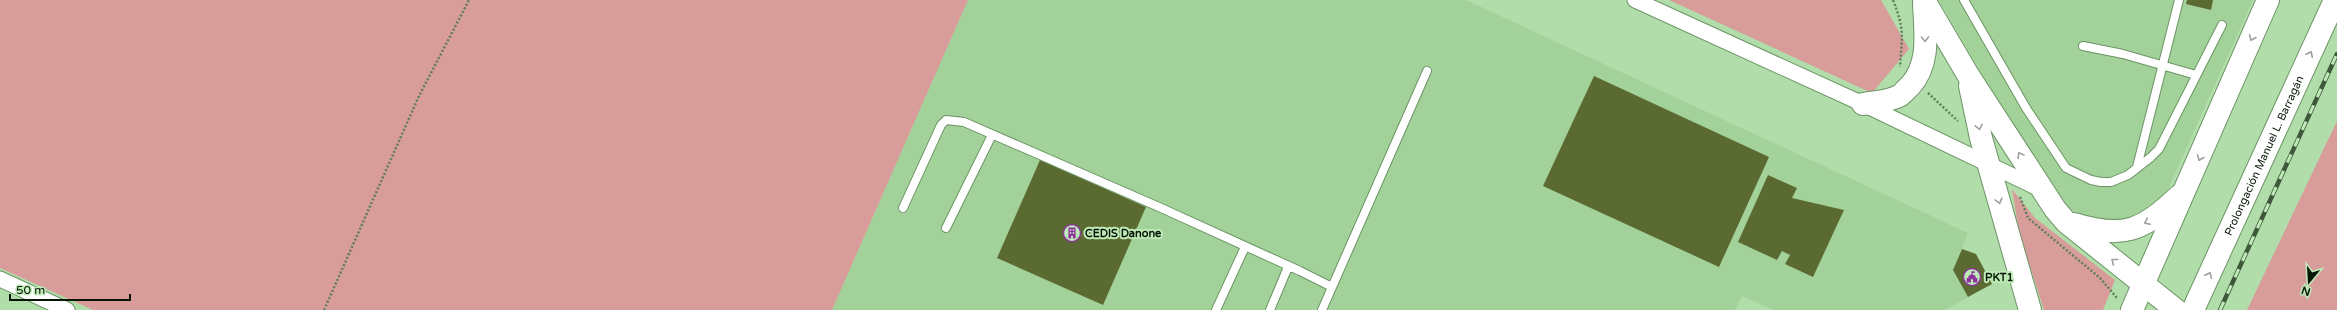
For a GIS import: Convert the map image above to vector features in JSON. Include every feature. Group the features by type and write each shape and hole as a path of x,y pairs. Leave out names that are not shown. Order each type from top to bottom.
{"street":[{"path":"1635,0 1863,104 2040,189"},
{"path":"1863,104 1887,101 1901,96 1918,74 1924,62 1924,0"},
{"path":"1924,0 1968,75 2005,130 2040,189 2066,222 2176,310"},
{"path":"2132,310 2187,188 2268,0"},
{"name":"Prolongación Manuel L. Barragán","path":"2193,310 2335,0"},
{"path":"1968,75 1988,164 2030,310"},
{"path":"2066,222 2094,230 2109,232 2133,229 2158,216 2187,188"},
{"path":"0,279 67,310"},
{"path":"2142,310 2144,285"}],"lane":[{"path":"1964,0 2026,108 2066,168 2076,174 2101,182 2120,180 2159,149 2222,25"},
{"path":"2137,167 2164,65 2179,0"},
{"path":"2083,46 2164,65 2196,75"},
{"path":"1322,310 1427,71"},
{"path":"903,208 934,138 946,120 964,122 1159,207 1288,267 1300,271 1332,288"},
{"path":"946,228 992,135"},
{"path":"1216,310 1245,247"},
{"path":"1270,310 1288,267"}],"path":[{"path":"324,310 419,96 469,0"}],"shaded area":[{"path":"0,0 968,0 832,310 93,310 0,268"},
{"path":"968,0 1466,0 1968,233 1953,270 1968,297 1945,310 1774,310 1742,296 1735,310 832,310"},
{"path":"1669,0 1881,0 1909,49 1872,93"},
{"path":"1939,0 2253,0 2164,198 2151,212 2117,224 2080,216 2065,204 2045,183"},
{"path":"2337,121 2337,310 2247,310"},
{"path":"2012,189 2035,218 2115,280 2103,310 2044,310 2019,232"}],"building":[{"path":"2187,0 2213,0 2211,10 2186,4"},
{"path":"1594,76 1769,157 1719,267 1543,186"},
{"name":"CEDIS Danone","path":"1040,160 1146,207 1103,305 997,258"},
{"path":"1768,175 1797,188 1792,198 1844,210 1813,277 1785,264 1790,255 1782,251 1777,260 1738,242"},
{"name":"PKT1","path":"1962,249 1976,254 1992,284 1968,297 1953,270"}],"railway":[{"path":"2220,310 2337,54"}],"place":[{"name":"CEDIS Danone","path":"1072,233"},
{"name":"PKT1","path":"1972,277"}]}
